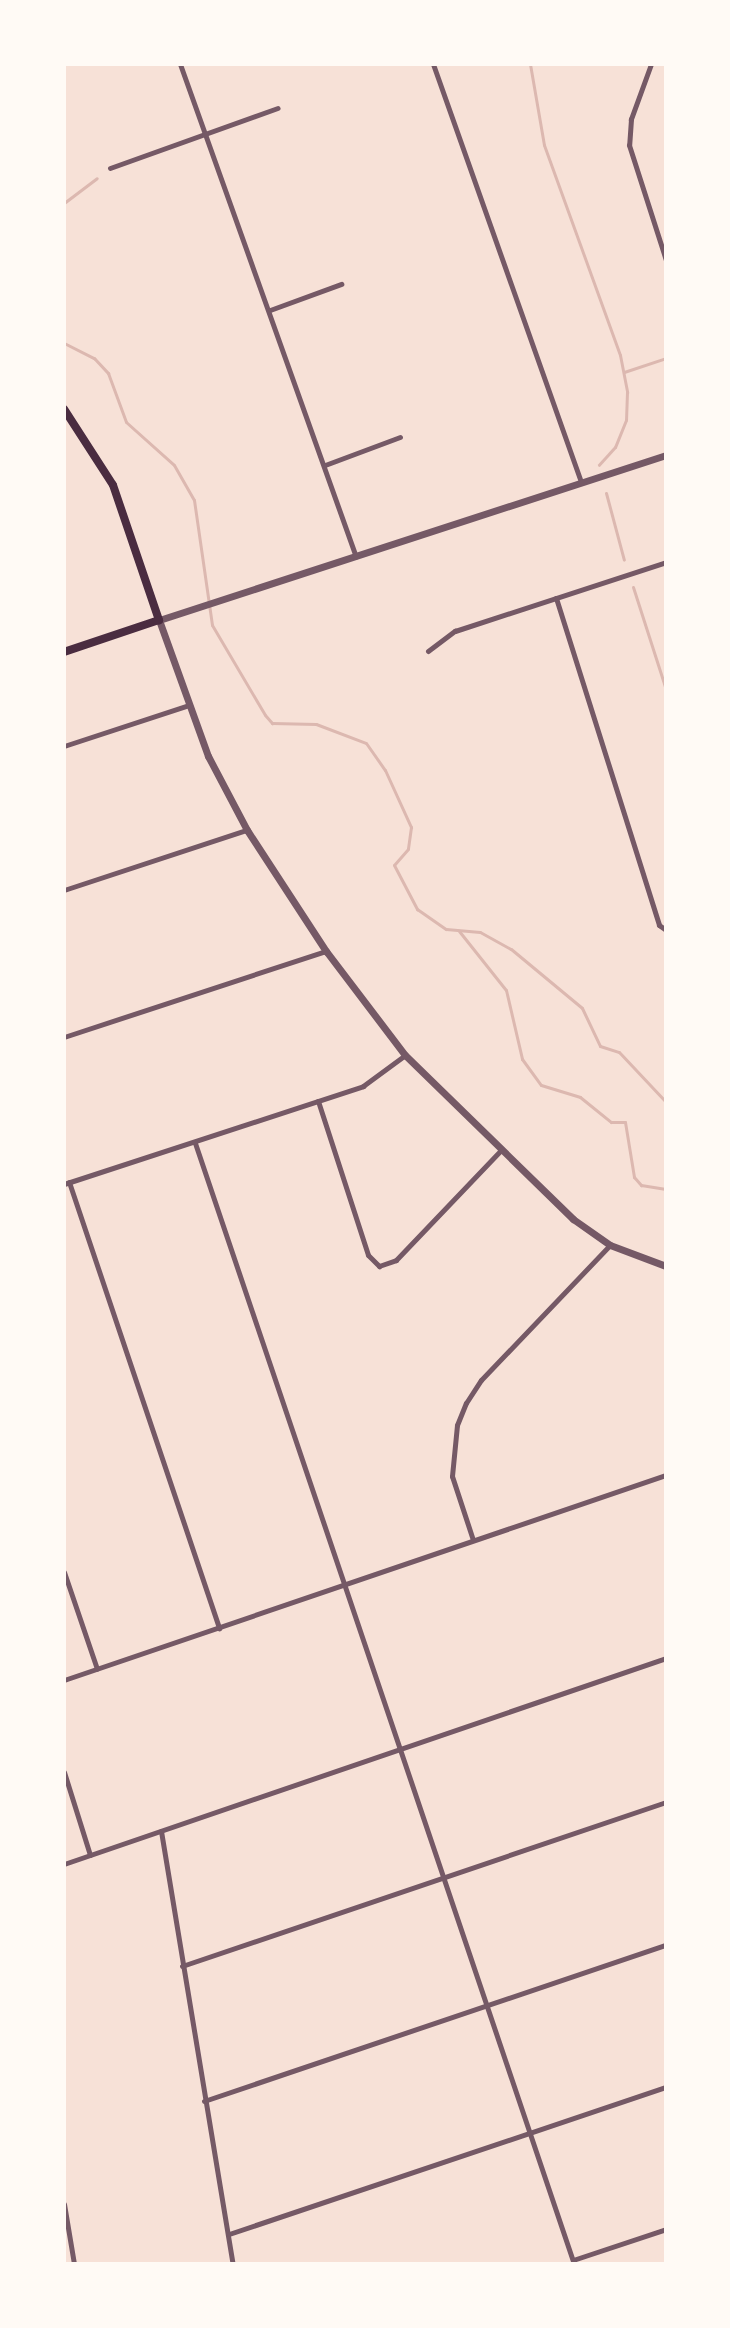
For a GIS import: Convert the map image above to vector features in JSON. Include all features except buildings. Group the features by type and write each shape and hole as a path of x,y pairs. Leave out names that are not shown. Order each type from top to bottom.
{"main road":[{"path":"64,409 113,485 159,620 64,652"}],"street":[{"path":"180,64 356,558"},
{"path":"433,64 581,484"},
{"path":"651,64 631,119 629,145 666,260"},
{"path":"110,168 278,108"},
{"path":"270,310 341,284"},
{"path":"325,465 400,437"},
{"path":"666,455 159,620 189,705 247,830 326,951 405,1055 573,1219 610,1245 666,1266"},
{"path":"428,651 455,631 666,562"},
{"path":"556,598 659,925 666,930"},
{"path":"64,746 189,705"},
{"path":"64,890 247,830"},
{"path":"64,1037 326,951"},
{"path":"219,1628 67,1183 363,1086 405,1055"},
{"path":"318,1101 368,1255 379,1266 396,1260 500,1151"},
{"path":"195,1143 527,2134 574,2262 666,2229"},
{"path":"473,1540 452,1476 457,1425 466,1403 481,1380 610,1245"},
{"path":"64,1680 666,1475"},
{"path":"64,1572 97,1669"},
{"path":"64,1864 666,1658"},
{"path":"64,1772 90,1855"},
{"path":"182,1966 666,1802"},
{"path":"161,1831 233,2264"},
{"path":"204,2101 666,1945"},
{"path":"229,2234 666,2087"},
{"path":"64,2204 74,2264"}],"waterway":[{"path":"530,64 544,145 620,355 627,392 626,420 615,447 599,465"},
{"path":"64,203 97,178"},
{"path":"64,343 94,358 108,373 126,422 174,465 194,500 212,625 265,715 272,723 316,724 366,743 385,770 411,827 408,849 394,865 417,909 446,929 480,932 511,949 582,1008 600,1046 619,1052 666,1102"},
{"path":"624,372 666,358"},
{"path":"606,493 624,560"},
{"path":"633,587 666,690"},
{"path":"459,931 506,990 522,1059 541,1085 580,1097 611,1122 625,1122 634,1177 641,1185 666,1189"}]}
